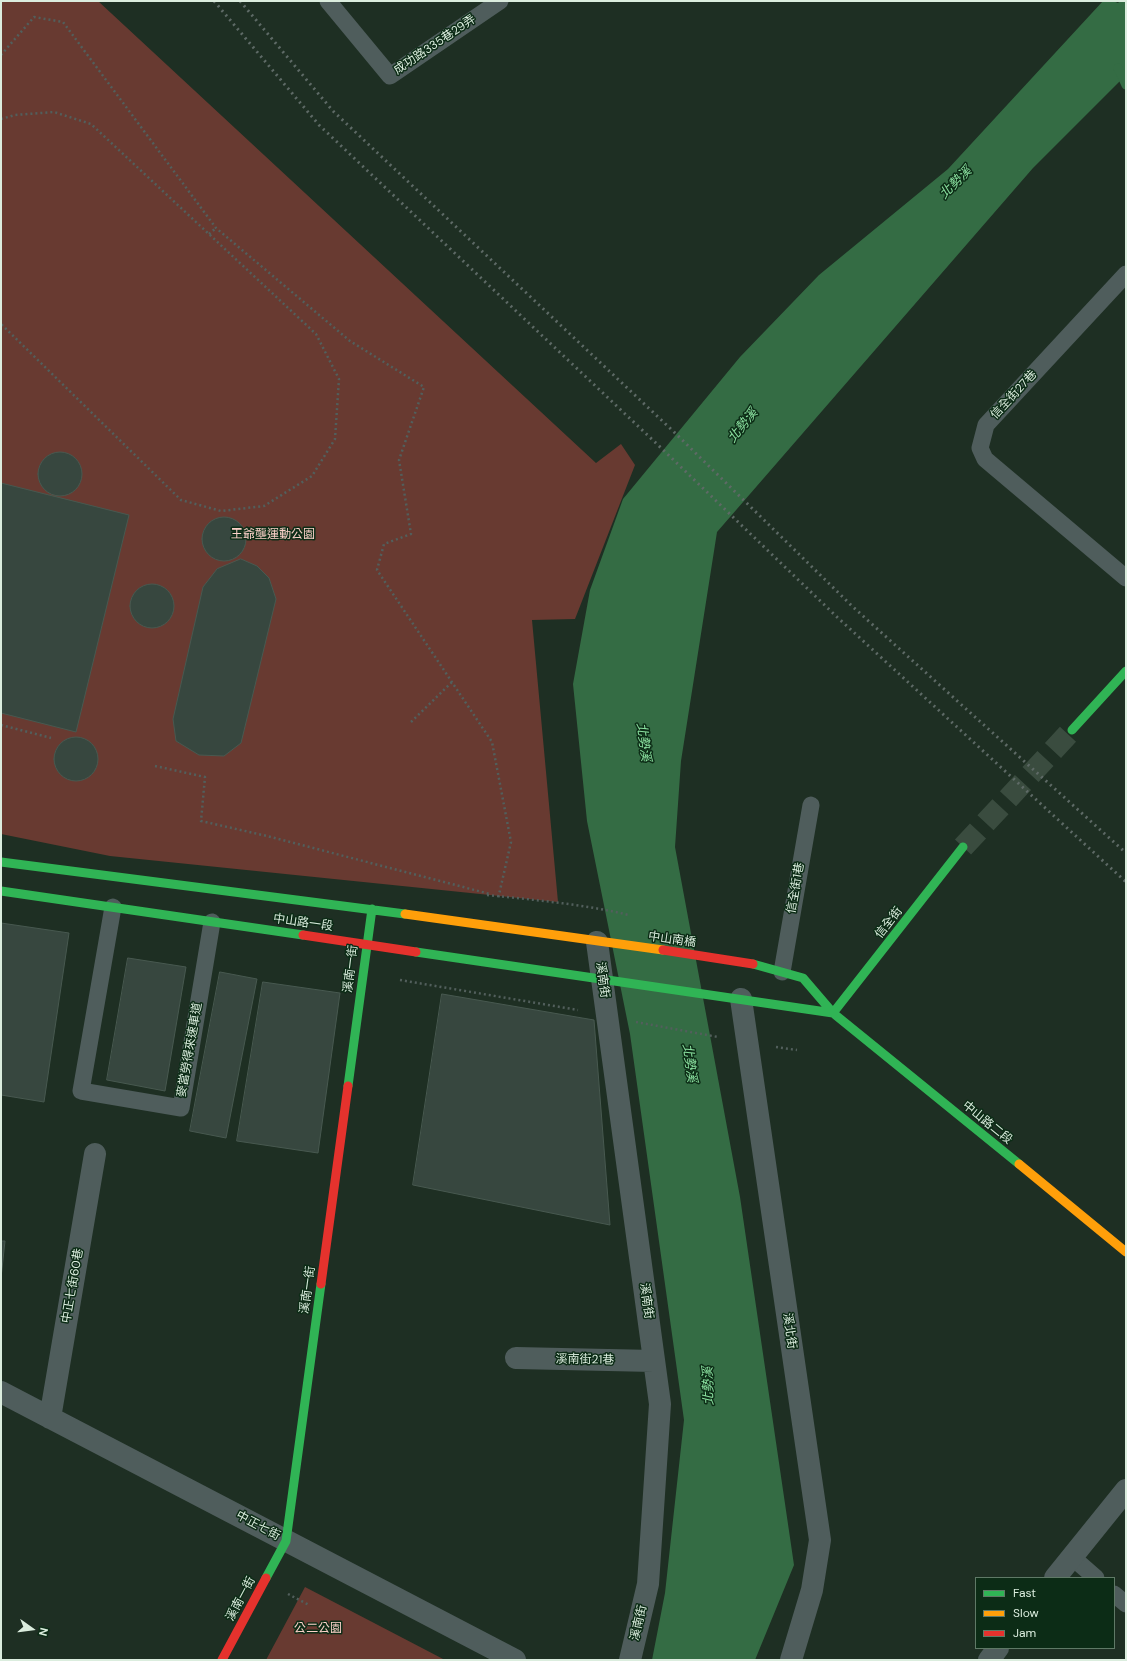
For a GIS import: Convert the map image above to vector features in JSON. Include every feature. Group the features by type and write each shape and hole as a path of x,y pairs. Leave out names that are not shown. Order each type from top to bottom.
{"street":[{"path":"1072,730 1126,671"},
{"path":"1109,691 1120,692"},
{"name":"信全街","path":"833,1013 963,847"},
{"name":"中山路一段","path":"1,862 372,909 597,942"},
{"name":"中山路一段","path":"1,891 602,978"},
{"name":"溪南一街","path":"222,1660 286,1541 366,944 372,909"},
{"name":"中山南橋","path":"597,942 745,962"},
{"name":"溪南街","path":"597,942 660,1404 648,1584 630,1660"},
{"name":"中山路二段","path":"745,962 803,978 833,1013 1126,1252"},
{"path":"602,978 833,1013"},
{"name":"溪北街","path":"741,999 820,1540 812,1590 790,1660"},
{"name":"中正七街60巷","path":"50,1418 95,1154"},
{"name":"溪南街21巷","path":"516,1358 654,1361"},
{"name":"中正七街","path":"1,1392 515,1660"},
{"path":"1056,1577 1126,1490"},
{"path":"989,1660 997,1649"}],"lane":[{"name":"成功路335巷29弄","path":"328,1 390,76 500,1"},
{"name":"信全街27巷","path":"1126,274 986,425 980,448 985,459 1126,578"},
{"name":"信全街1巷","path":"782,972 811,805"},
{"name":"麥當勞得來速車道","path":"113,907 81,1091 181,1108 212,922"},
{"path":"1072,1557 1095,1577"},
{"path":"1115,1595 1126,1604"}],"path":[{"path":"1,55 34,18 63,22 216,228 350,341 424,387 399,460 411,534 384,544 377,570 492,742 511,842 492,927"},
{"path":"1,119 15,115 54,112 91,124 316,334 339,379 335,440 312,476 264,506 221,511 181,500 1,324"},
{"path":"209,234 216,228"},
{"path":"411,722 452,682"},
{"path":"1,725 52,738"},
{"path":"155,766 205,777 201,821 267,836 499,896"},
{"path":"400,980 580,1010"},
{"path":"632,1021 747,1043"}],"green space":[{"name":"王爺壟運動公園","path":"1,1 98,1 596,463 621,444 635,465 575,619 532,620 558,902 110,856 1,834"},
{"name":"公二公園","path":"305,1587 445,1660 266,1660"}],"water":[{"name":"北勢溪","path":"1103,1 1113,1 1118,3 1120,1 1126,1 1126,75 1033,168 717,532 681,761 675,847 740,1197 794,1565 755,1660 652,1660 665,1593 684,1420 630,1034 587,821 573,684 590,590 623,499 740,357 819,275 948,169"}],"building":[{"path":"60,452 72,456 78,462 82,474 78,486 72,492 60,496 48,492 42,486 38,474 42,462 48,456"},
{"path":"1,483 129,515 76,732 1,713"},
{"path":"220,517 228,517 240,523 246,535 246,543 240,555 228,561 220,561 208,555 202,543 202,535 208,523"},
{"path":"241,559 257,566 269,578 276,599 241,743 224,756 199,755 176,741 173,719 203,587 217,569"},
{"path":"148,584 156,584 168,590 174,602 174,610 168,622 156,628 148,628 136,622 130,610 130,602 136,590"},
{"path":"76,737 88,741 94,747 98,759 94,771 88,777 76,781 64,777 58,771 54,759 58,747 64,741"},
{"path":"1,923 69,933 44,1102 1,1095"},
{"path":"128,958 186,967 165,1091 107,1080"},
{"path":"220,972 257,979 226,1138 190,1131"},
{"path":"263,982 340,993 318,1153 237,1141"},
{"path":"442,994 594,1020 610,1225 413,1185"},
{"path":"1,1241 5,1241 1,1278"}],"waterway":[{"path":"1118,68 1126,85"}],"tunnel":[{"path":"963,847 1072,730"}],"railway":[{"path":"214,1 319,125 658,445 837,617 1126,882"},
{"path":"240,1 333,111 673,431 853,607 1126,853"}],"traffic: fast":[{"path":"1072,730 1126,671"},
{"path":"833,1013 963,847"},
{"path":"1,862 405,914"},
{"path":"1,891 303,935"},
{"path":"348,1086 372,909"},
{"path":"416,952 833,1013"},
{"path":"753,964 803,978 833,1013 1019,1164"},
{"path":"266,1578 286,1541 321,1284"}],"traffic: slow":[{"path":"405,914 663,950"},
{"path":"1019,1164 1126,1252"}],"traffic: jam":[{"path":"303,935 416,952"},
{"path":"663,950 753,964"},
{"path":"321,1284 348,1086"},
{"path":"222,1660 266,1578"}]}
